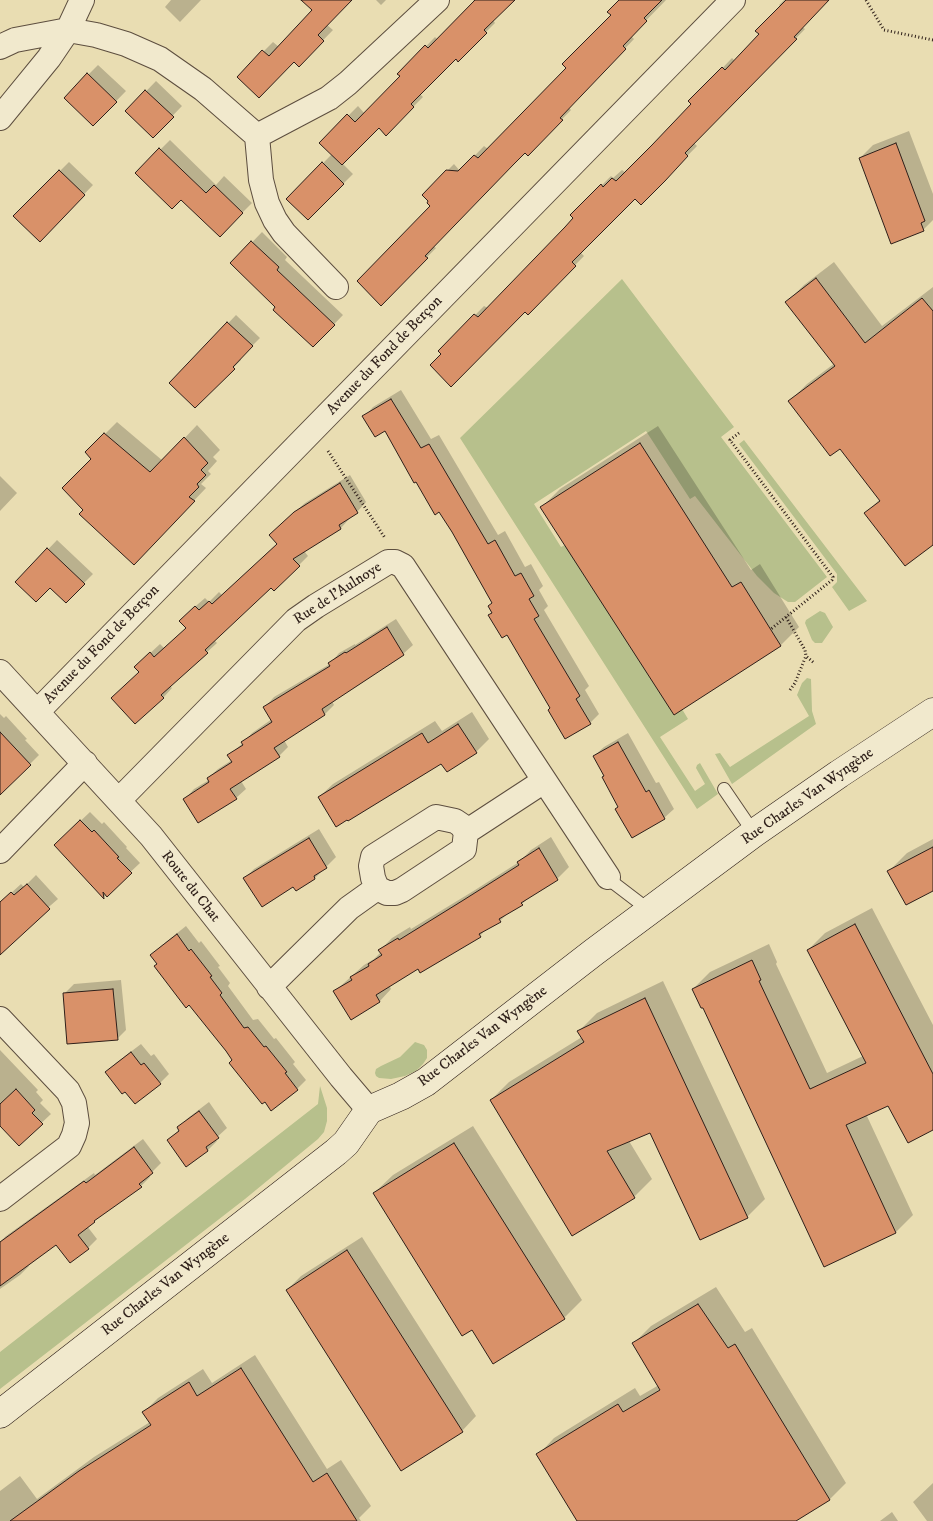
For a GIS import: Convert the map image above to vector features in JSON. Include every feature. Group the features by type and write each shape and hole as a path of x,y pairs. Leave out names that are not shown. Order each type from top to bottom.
{"street":[{"path":"0,118 49,58 68,30 82,0"},
{"path":"257,136 328,98 348,83 437,0"},
{"name":"Avenue du Fond de Berçon","path":"37,712 733,0"},
{"path":"0,47 15,40 68,30 96,35 126,44 160,59 203,89 257,136 262,180 267,203 275,220 284,233 336,287"},
{"name":"Rue de l'Aulnoye","path":"119,800 296,620 388,562 395,562 403,566 608,877"},
{"name":"Route du Chat","path":"0,672 151,836 269,987 370,1110"},
{"name":"Rue Charles Van Wyngène","path":"0,1414 336,1152 346,1143 370,1110 426,1082 649,910 839,774 933,712"},
{"path":"0,851 85,764"},
{"path":"466,832 544,781"},
{"path":"436,817 455,821 462,825 466,832 464,850 402,890 395,893 387,893 377,888 371,866 373,857 436,817"},
{"path":"269,987 349,908 377,888"},
{"path":"0,1019 68,1090 74,1103 77,1123 69,1146 0,1199"}],"lane":[{"path":"724,789 754,834"},
{"name":"Rue de l'Aulnoye","path":"608,877 649,910"}],"path":[{"path":"866,0 884,30 933,40"},
{"path":"313,429 403,566"},
{"path":"739,433 730,440 833,577 832,580 771,630"},
{"path":"786,617 805,650 806,656 795,683 790,690"},
{"path":"806,656 814,663"}],"green space":[{"path":"622,279 734,427 721,437 827,577 795,602 788,602 774,593 757,576 695,496 690,499 646,431 534,504 561,547 565,545 674,714 682,709 688,719 660,737 695,791 705,784 696,768 700,763 718,794 697,809 460,438"},
{"path":"744,440 867,601 849,611 832,587 837,582 837,574 739,444"},
{"path":"820,611 825,613 833,627 822,643 815,643 805,623 806,620"},
{"path":"807,678 811,679 812,711 816,724 732,784 715,754 720,753 730,767 809,716 797,695 802,683"},
{"path":"415,1042 424,1045 427,1050 427,1058 416,1071 391,1079 376,1076 376,1069 400,1057"},
{"path":"320,1086 327,1108 327,1121 324,1132 318,1139 245,1199 0,1389 0,1352 318,1104"}],"building":[{"path":"301,0 352,0 318,35 324,41 299,67 294,62 259,98 237,77 262,50 269,56 312,10"},
{"path":"475,0 515,0 484,30 487,33 458,62 456,59 411,104 414,107 386,136 379,128 342,165 319,143 347,114 355,122 400,76 397,74 425,45 428,48"},
{"path":"619,0 662,0 644,18 647,21 623,46 626,49 560,118 563,120 528,156 525,153 514,164 425,256 428,258 381,306 357,281 430,206 422,195 446,170 458,171 474,155 478,158 566,68 562,64 611,15 607,12"},
{"path":"786,0 829,0 794,37 797,39 685,153 688,156 665,181 641,205 635,199 572,262 576,266 528,315 525,312 451,387 430,365 441,354 438,351 474,314 478,317 565,227 573,218 570,215 601,184 603,187 612,178 616,181 652,145 691,104 688,101 722,67 725,70 759,34 755,31"},
{"path":"87,73 117,102 93,126 64,98"},
{"path":"145,90 174,117 153,138 125,111"},
{"path":"896,143 925,221 921,223 924,231 891,244 859,158"},
{"path":"159,148 206,193 214,185 243,213 220,237 181,200 172,209 135,173"},
{"path":"322,162 344,184 308,220 286,199"},
{"path":"59,170 85,195 40,242 13,216"},
{"path":"251,241 279,267 277,270 335,325 313,347 273,310 275,307 230,263"},
{"path":"816,278 865,343 922,298 933,311 933,545 905,566 864,513 880,501 840,449 830,456 788,401 835,366 785,302"},
{"path":"227,322 253,346 233,367 235,369 195,408 169,383"},
{"path":"391,399 421,448 429,444 488,544 495,540 515,576 521,573 534,596 529,599 539,616 534,619 580,696 576,699 591,724 565,739 548,710 550,708 507,635 502,638 488,615 492,613 488,606 492,603 452,532 439,512 435,515 416,482 414,483 385,431 375,437 362,416"},
{"path":"104,433 150,472 184,437 208,463 201,470 206,475 197,484 199,487 189,497 195,501 134,565 79,514 83,510 62,488 91,459 85,452"},
{"path":"640,443 732,587 741,582 781,646 674,715 540,507"},
{"path":"340,483 358,513 339,525 341,529 293,559 300,566 274,591 271,588 205,650 208,653 161,695 164,698 135,724 111,698 139,672 134,667 150,652 154,657 186,628 179,621 195,606 199,610 209,601 212,604 277,544 269,535 294,512"},
{"path":"47,548 85,584 66,603 50,588 36,602 15,582"},
{"path":"387,627 404,655 322,709 325,715 274,748 280,757 230,789 237,799 198,823 183,799 209,782 207,778 232,762 227,755 243,745 241,742 272,722 263,707 330,666 328,663"},
{"path":"458,724 477,753 447,772 441,764 336,827 318,797 422,733 428,743"},
{"path":"0,732 31,765 0,795"},
{"path":"618,742 646,792 649,790 665,819 632,838 615,809 618,807 593,756"},
{"path":"80,820 92,832 94,830 132,873 107,897 103,892 104,899 54,845"},
{"path":"309,838 327,868 314,876 315,879 296,891 293,887 262,907 243,878"},
{"path":"933,847 933,891 906,905 887,871"},
{"path":"539,848 558,880 521,903 523,905 499,919 501,922 479,934 481,937 420,973 418,969 376,995 380,1002 351,1020 333,991 352,980 350,977 369,966 368,964 382,955 378,950 398,938 399,940 519,865 517,862"},
{"path":"27,884 50,909 0,955 0,902 11,892 14,895"},
{"path":"855,924 933,1074 933,1130 908,1143 888,1106 846,1125 896,1233 824,1267 703,1008 701,1008 692,989 752,960 761,980 759,981 810,1089 866,1063 807,950"},
{"path":"177,934 189,951 191,949 212,976 210,977 222,993 220,995 244,1028 248,1027 264,1047 266,1046 287,1072 285,1073 298,1090 271,1111 265,1102 262,1104 229,1063 232,1060 226,1051 189,1005 186,1008 154,966 157,964 150,955"},
{"path":"113,989 118,1040 67,1044 63,993"},
{"path":"645,998 748,1218 700,1240 650,1133 607,1151 635,1198 572,1236 490,1100 584,1042 577,1031"},
{"path":"131,1052 141,1065 144,1063 161,1084 135,1104 125,1092 122,1094 105,1072"},
{"path":"16,1089 35,1110 32,1113 43,1124 19,1146 0,1126 0,1104"},
{"path":"199,1111 219,1138 206,1147 208,1151 186,1167 167,1140 179,1131 177,1127"},
{"path":"454,1143 565,1319 493,1364 472,1330 462,1336 373,1193"},
{"path":"134,1147 153,1173 139,1184 142,1187 94,1221 78,1235 89,1249 70,1263 56,1245 0,1286 0,1242 84,1181 86,1183"},
{"path":"347,1250 463,1432 401,1471 286,1290"},
{"path":"698,1304 728,1348 735,1344 830,1500 796,1521 577,1521 536,1454 618,1404 623,1412 660,1390 632,1343"},
{"path":"241,1368 313,1482 327,1473 357,1521 10,1521 79,1471 151,1425 142,1412 189,1382 197,1396"}]}
